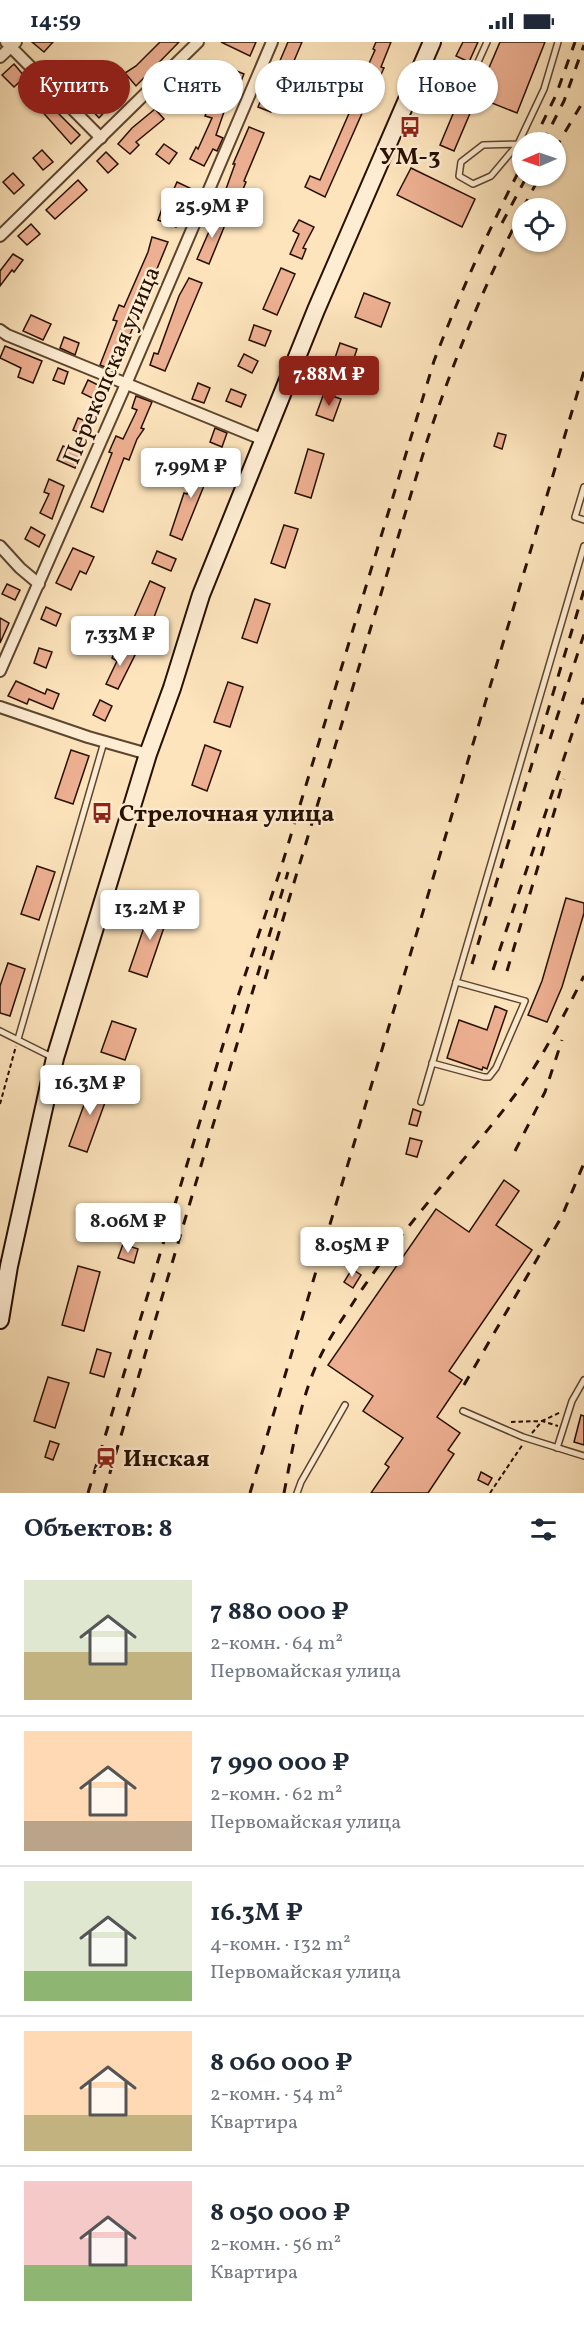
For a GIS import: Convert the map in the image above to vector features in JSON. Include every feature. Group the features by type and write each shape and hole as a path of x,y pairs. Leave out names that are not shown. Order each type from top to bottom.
{"main road":[{"path":"0,1320 4,1264 56,1058 148,754 172,688 201,595 316,310 432,42"}],"street":[{"path":"0,236 198,42"},
{"name":"Перекопская улица","path":"0,671 272,42"},
{"path":"0,57 11,44 101,138"},
{"path":"0,330 264,440"},
{"path":"0,546 39,584"},
{"path":"0,707 104,742 148,754"}],"lane":[{"path":"479,60 487,42"},
{"path":"524,132 544,89 558,42"},
{"path":"518,144 491,176 473,184 459,176 461,162 483,145 518,144"},
{"path":"584,487 575,518 584,520"},
{"path":"421,1102 584,546"},
{"path":"18,1039 104,742"},
{"path":"432,1063 489,1077 496,1068 525,1001 456,982"},
{"path":"0,1031 56,1058"},
{"path":"557,1448 573,1401 584,1380"},
{"path":"297,1493 345,1405"},
{"path":"463,1411 523,1437 584,1456"}],"path":[{"path":"0,1104 18,1039"},
{"path":"510,1422 542,1420 564,1428"}],"building":[{"path":"32,42 53,42 44,52"},
{"path":"160,42 179,42 161,60 142,60"},
{"path":"221,42 256,42 250,56"},
{"path":"288,42 302,42 294,60 280,60"},
{"path":"376,42 391,42 384,60 371,60 375,50 373,49"},
{"path":"463,42 478,42 470,60 456,56"},
{"path":"500,42 545,42 517,113 498,105 498,60 492,60"},
{"path":"142,60 142,80 136,86 130,79 130,70"},
{"path":"14,64 18,69 18,83 14,87 2,75"},
{"path":"44,114 59,114 80,135 71,144"},
{"path":"149,114 160,114 164,119 136,142 139,145 130,154 118,144"},
{"path":"206,114 223,114 216,135 223,138 217,151 213,149 204,166 190,159 196,147 198,149 212,118 205,116"},
{"path":"349,114 362,114 325,197 305,187 310,176 320,180"},
{"path":"453,114 470,114 454,151 440,145"},
{"path":"249,127 264,133 241,194 226,189 235,164 233,164"},
{"path":"164,144 177,153 169,164 156,154"},
{"path":"42,150 53,162 43,170 33,158"},
{"path":"106,152 118,164 108,173 97,161"},
{"path":"411,168 475,199 462,227 397,195"},
{"path":"13,173 24,185 14,194 3,182"},
{"path":"78,180 87,190 55,219 46,210"},
{"path":"177,182 192,189 176,227 158,220"},
{"path":"213,215 227,220 209,264 197,259 211,227 208,226"},
{"path":"299,220 314,227 303,248 306,249 302,259 290,254 299,234 293,231"},
{"path":"31,224 40,234 27,245 18,236"},
{"path":"152,237 168,242 115,371 100,365 117,321 113,320 119,305 124,307 148,252"},
{"path":"13,254 23,260 0,286 0,271"},
{"path":"281,268 295,274 277,315 263,309"},
{"path":"189,278 202,283 165,371 150,365 154,353 158,354 179,296"},
{"path":"364,293 390,303 381,327 355,317"},
{"path":"31,315 51,324 43,340 23,331"},
{"path":"254,325 271,331 265,346 249,340"},
{"path":"64,337 79,343 75,355 60,348"},
{"path":"340,343 357,349 350,370 333,364"},
{"path":"5,346 42,361 33,383 18,377 21,368 0,358"},
{"path":"244,354 258,361 252,373 238,366"},
{"path":"58,368 68,372 64,384 53,380"},
{"path":"88,380 106,389 100,402 82,393"},
{"path":"198,383 210,388 204,403 192,399"},
{"path":"231,389 246,395 241,407 226,401"},
{"path":"324,393 341,399 333,421 316,415"},
{"path":"136,396 152,402 141,428 144,429 137,439 129,460 124,458 103,512 91,507 112,453 109,452 116,436 123,439 137,410 132,408"},
{"path":"78,418 93,424 88,436 73,430"},
{"path":"215,428 227,433 222,447 210,442"},
{"path":"498,433 506,435 502,449 494,446"},
{"path":"63,446 81,454 75,468 57,460"},
{"path":"308,449 324,454 311,498 295,493"},
{"path":"202,456 214,461 182,540 170,535 184,493 187,494"},
{"path":"49,479 64,486 52,519 40,513 49,494 44,492"},
{"path":"284,525 298,529 285,568 271,563"},
{"path":"31,527 45,535 39,547 25,539"},
{"path":"73,548 94,557 86,574 80,571 71,590 56,583"},
{"path":"157,551 176,559 171,571 152,563"},
{"path":"150,581 165,588 147,636 129,629"},
{"path":"7,584 20,590 15,600 2,594"},
{"path":"255,599 270,604 257,643 242,638"},
{"path":"46,607 61,614 56,626 41,619"},
{"path":"0,618 9,623 0,643"},
{"path":"117,647 135,655 118,689 106,684 117,661 112,658"},
{"path":"39,648 52,652 46,668 34,663"},
{"path":"16,681 45,694 47,689 59,694 53,709 29,699 27,704 8,696"},
{"path":"228,682 243,687 230,727 214,722"},
{"path":"100,700 112,706 105,721 93,715"},
{"path":"205,745 221,751 207,791 192,785"},
{"path":"71,750 89,756 73,804 55,798"},
{"path":"37,866 55,872 39,920 21,914"},
{"path":"566,898 584,903 584,913 562,987 547,1022 528,1015 542,981"},
{"path":"152,904 170,910 147,977 129,971"},
{"path":"8,963 25,969 10,1016 0,1013 0,986"},
{"path":"495,1006 507,1011 487,1069 483,1067 482,1070 447,1058 459,1020 487,1030"},
{"path":"112,1021 136,1029 125,1060 101,1052"},
{"path":"93,1080 111,1086 87,1152 69,1146"},
{"path":"413,1109 421,1112 417,1126 409,1124"},
{"path":"410,1138 422,1141 417,1157 406,1154"},
{"path":"504,1180 519,1191 496,1225 532,1250 449,1371 462,1380 437,1417 460,1433 448,1450 454,1454 428,1493 371,1493 389,1467 385,1464 403,1438 363,1411 373,1396 328,1365 436,1209 469,1232"},
{"path":"123,1244 138,1249 134,1263 118,1258"},
{"path":"78,1266 100,1272 84,1331 62,1325"},
{"path":"352,1269 361,1275 353,1288 344,1282"},
{"path":"97,1349 111,1353 104,1377 90,1373"},
{"path":"48,1377 69,1383 55,1428 34,1421"},
{"path":"581,1415 584,1416 584,1445 574,1442"},
{"path":"50,1441 59,1444 53,1460 45,1457"},
{"path":"481,1472 492,1478 488,1485 478,1480"}],"railway":[{"path":"538,132 556,95 575,42"},
{"path":"548,132 564,101 584,45"},
{"path":"565,132 584,100"},
{"path":"88,1493 235,1005 281,868 434,361 475,261 512,185"},
{"path":"502,223 522,186"},
{"path":"528,198 535,186"},
{"path":"265,979 427,441 470,324 512,232"},
{"path":"250,1493 584,371"},
{"path":"472,964 584,590"},
{"path":"550,739 584,634"},
{"path":"493,970 584,698"},
{"path":"507,971 564,779"},
{"path":"104,1493 288,872"},
{"path":"284,1493 307,1389 331,1337 391,1249 521,1087 546,1047 584,976"},
{"path":"515,1151 545,1092 562,1040"},
{"path":"464,1385 562,1216 584,1163"}],"place":[{"name":"УМ-3","path":"410,127"},
{"name":"Стрелочная улица","path":"102,813"},
{"name":"Инская","path":"106,1458"}]}
